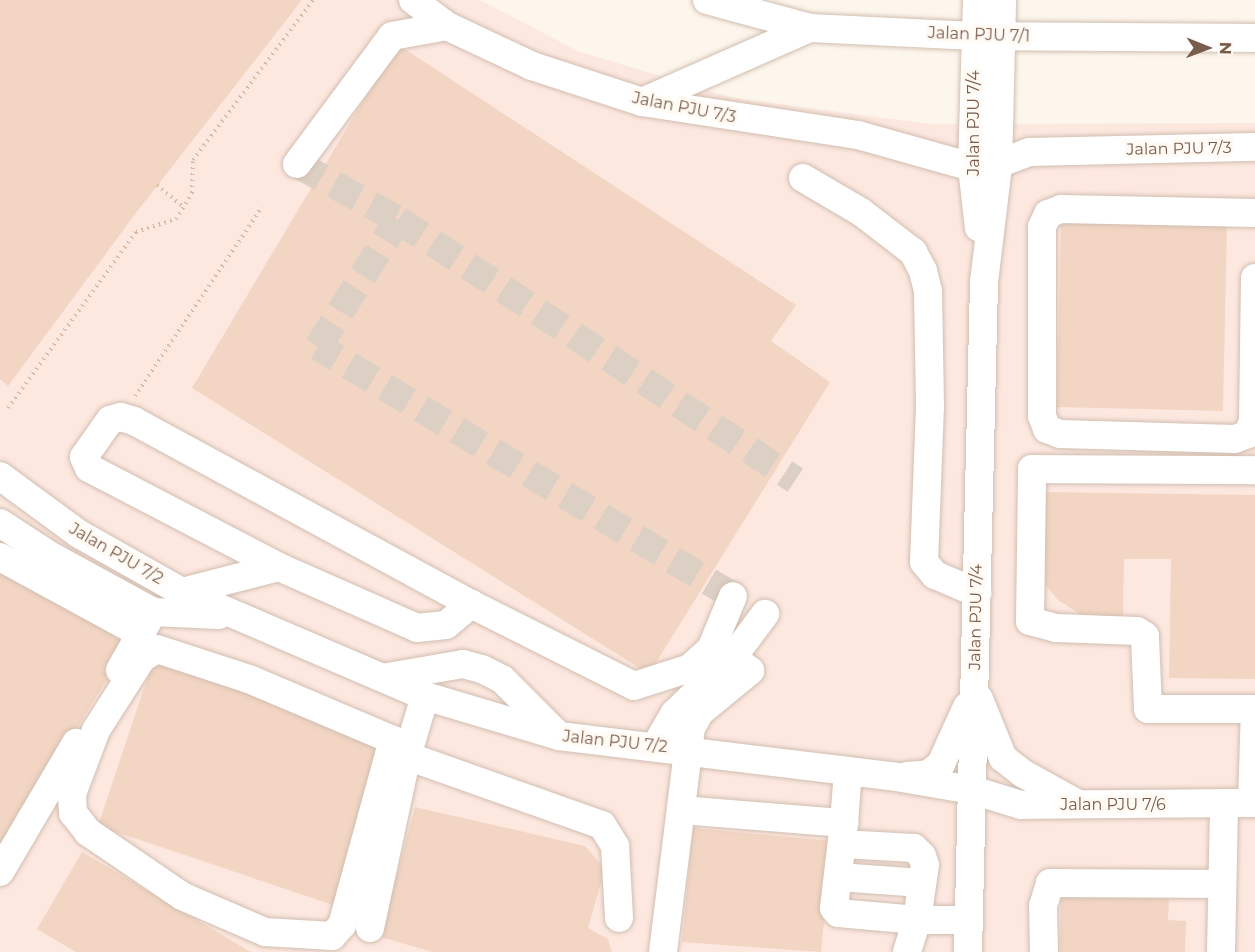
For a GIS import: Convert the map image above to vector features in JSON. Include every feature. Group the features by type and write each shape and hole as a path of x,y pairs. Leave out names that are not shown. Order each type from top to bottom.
{"street":[{"name":"Jalan PJU 7/3","path":"413,0 447,26 532,66 642,102 858,135 985,166 1029,152 1255,147"},
{"name":"Jalan PJU 7/1","path":"707,0 810,28 988,36 1255,38"},
{"path":"977,0 988,36"},
{"path":"988,36 1002,0"},
{"path":"297,164 392,36 447,26"},
{"path":"642,102 810,28"},
{"name":"Jalan PJU 7/4","path":"968,952 988,36"},
{"path":"803,178 861,212 913,252 923,271 928,291 930,406 924,562 935,575 977,593"},
{"path":"1255,213 1060,209 1048,214 1042,227 1042,416 1047,429 1060,434 1223,438 1248,434 1253,421 1255,278"},
{"path":"471,604 446,625 417,628 279,567 89,468 84,457 110,420 121,417 188,448 471,604 634,686 690,668 711,650 733,596"},
{"path":"1221,952 1222,884 1244,803 1255,709 1148,709 1148,648 1144,636 1137,631 1056,628 1030,621 1032,469 1255,470"},
{"name":"Jalan PJU 7/2","path":"3,486 79,534 182,592 388,677 425,696 559,736 688,749 896,777 972,790"},
{"name":"Jalan PJU 7/2","path":"0,523 147,623 242,616"},
{"path":"0,557 147,623 98,702 0,872"},
{"path":"182,592 279,567"},
{"path":"663,952 691,728 700,712 742,664 765,614"},
{"path":"425,696 403,748 342,925 332,936 319,938 265,932 182,896 88,832 73,813 72,794 96,730 142,658 157,649 249,679 403,748 602,825 615,846 619,918"},
{"path":"388,677 463,664 482,669 502,679 559,736"},
{"path":"655,747 675,713 742,664"},
{"path":"896,777 929,774 941,764 974,688"},
{"path":"974,688 1003,758 1022,773 1082,806"},
{"path":"370,928 403,748"},
{"path":"848,771 834,908 838,913 917,920 969,920"},
{"name":"Jalan PJU 7/6","path":"972,790 1021,805 1244,803"},
{"path":"681,810 843,833 914,848 925,865 917,920 907,952"},
{"path":"838,877 922,883"},
{"path":"1044,952 1043,906 1050,883 1222,884"}],"path":[{"path":"8,408 136,232 176,219 192,193 193,160 313,0"},
{"path":"157,185 183,207"},
{"path":"121,417 262,207"}],"shaded area":[{"path":"0,0 480,0 578,51 733,98 930,124 1255,123 1255,952 0,952"}],"building":[{"path":"0,0 302,0 136,213 8,386 0,379"},
{"path":"397,44 796,305 771,341 830,382 649,674 192,388"},
{"path":"1061,223 1227,226 1223,411 1057,407"},
{"path":"1041,492 1255,495 1255,679 1169,678 1171,559 1124,559 1123,617 1083,616 1058,600 1040,578"},
{"path":"0,573 131,640 0,855"},
{"path":"154,658 383,746 342,908 98,826"},
{"path":"415,807 585,846 605,869 588,928 608,939 612,952 433,952 380,937"},
{"path":"693,828 832,841 821,952 682,942"},
{"path":"82,852 251,952 76,952 37,929"},
{"path":"1061,896 1169,898 1168,920 1186,921 1185,952 1060,952"}],"tunnel":[{"path":"297,164 398,220"},
{"path":"733,596 318,347 398,220 796,480"}]}
